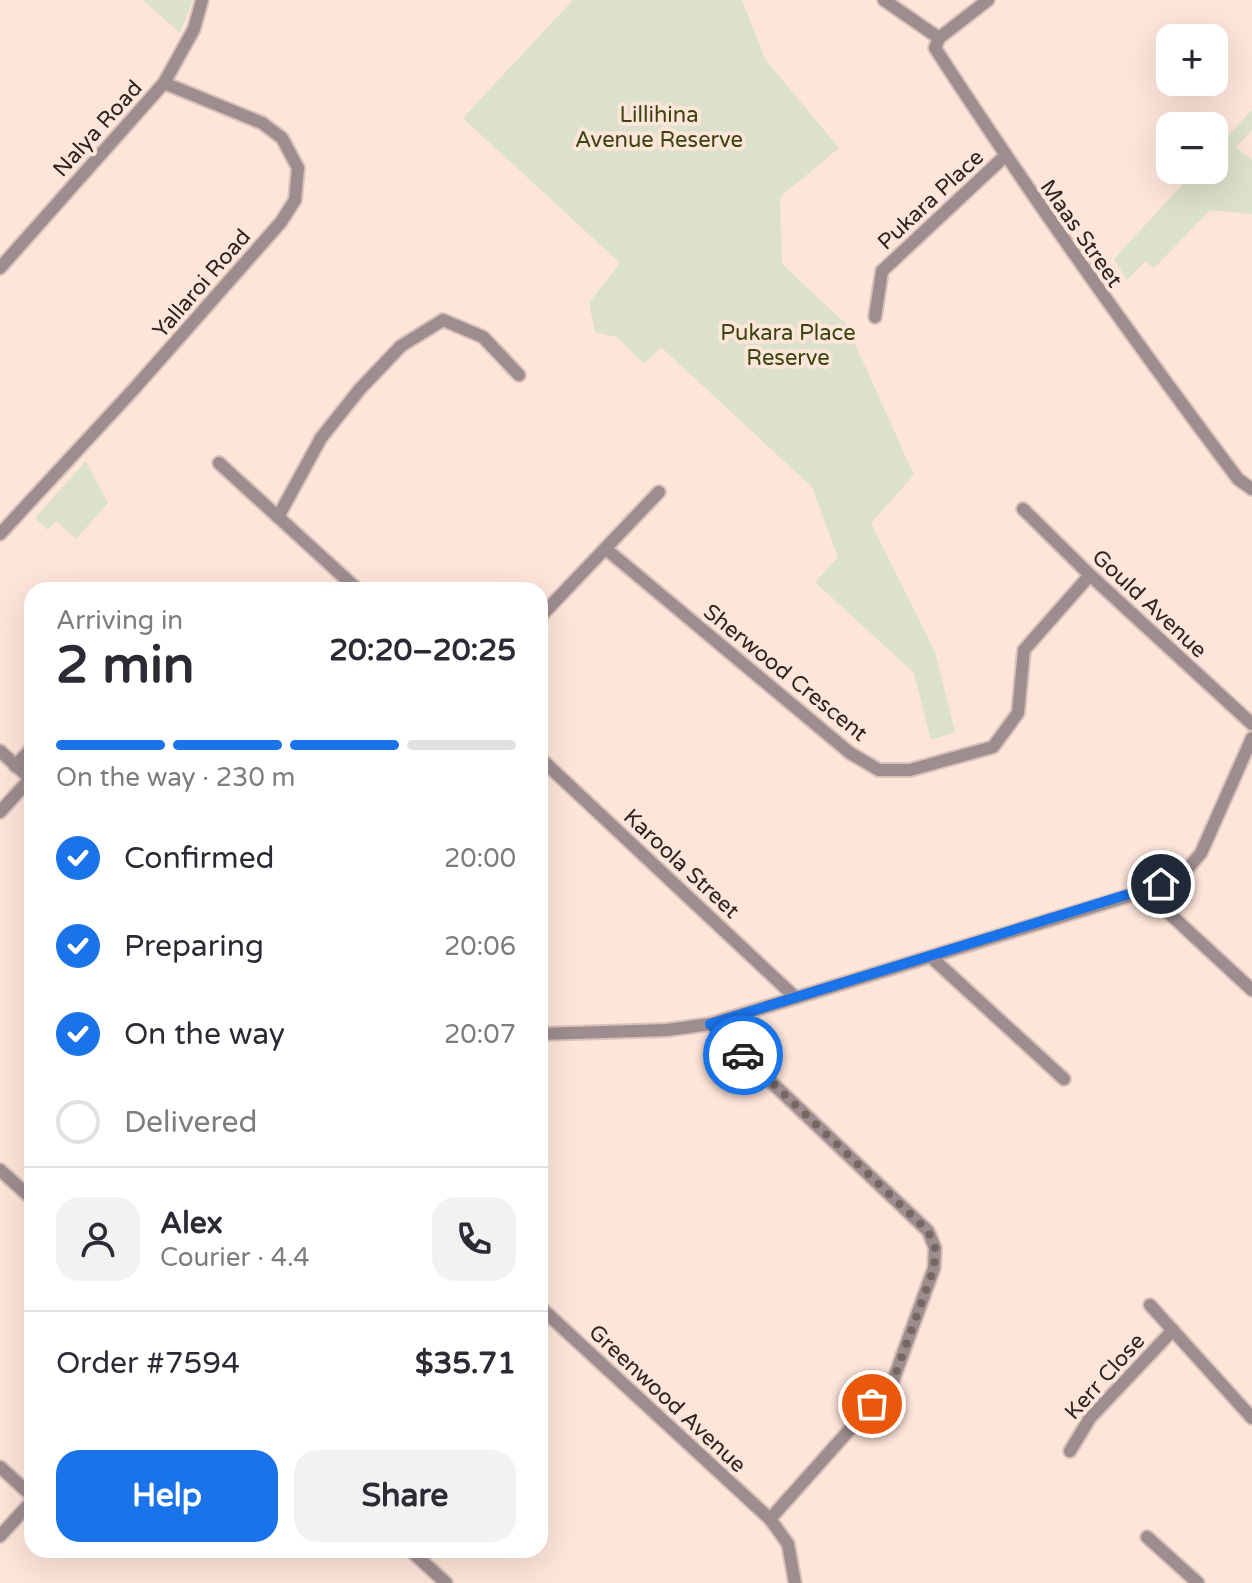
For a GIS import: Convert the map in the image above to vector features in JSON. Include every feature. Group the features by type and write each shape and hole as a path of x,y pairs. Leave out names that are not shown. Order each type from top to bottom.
{"street":[{"name":"Nalya Road","path":"0,268 164,83 194,29 202,0"},
{"path":"884,0 939,38 988,0"},
{"name":"Maas Street","path":"939,38 935,48 1005,156 1118,319 1238,479 1252,489"},
{"name":"Yallaroi Road","path":"0,534 134,389 281,222 295,200 298,168 282,138 262,123 164,83"},
{"name":"Pukara Place","path":"875,317 882,271 1005,156"},
{"path":"278,517 321,438 360,389 401,346 443,320 483,337 519,375"},
{"path":"219,463 349,582"},
{"path":"548,609 659,492"},
{"name":"Gould Avenue","path":"1023,509 1252,724"},
{"name":"Sherwood Crescent","path":"606,549 850,753 879,770 910,770 993,747 1018,713 1024,650 1090,575"},
{"path":"548,1034 667,1030 710,1024 1145,891 1177,877 1194,863 1251,745"},
{"path":"0,751 24,773"},
{"path":"15,766 24,756"},
{"name":"Karoola Street","path":"548,766 796,998"},
{"path":"0,812 24,786"},
{"path":"1145,891 1252,990"},
{"path":"931,957 1064,1079"},
{"path":"710,1024 928,1231 935,1248 934,1268 893,1381 770,1519"},
{"path":"0,1170 24,1192"},
{"path":"1150,1305 1252,1418"},
{"name":"Greenwood Avenue","path":"548,1314 770,1519 788,1544 795,1583"},
{"name":"Kerr Close","path":"1070,1451 1090,1418 1173,1330"},
{"path":"0,1467 24,1491"},
{"path":"0,1536 24,1508"},
{"path":"1147,1537 1198,1583"},
{"path":"419,1558 446,1583"}],"green space":[{"path":"143,0 193,0 180,33"},
{"name":"Lillihina Avenue Reserve","path":"573,0 742,0 765,59 839,148 780,197 782,264 846,324 914,475 871,523 935,652 955,732 931,740 914,673 815,582 838,557 812,487 661,347 644,364 617,337 595,332 589,303 620,263 463,118"},
{"path":"1252,110 1252,130 1236,147 1252,160 1252,214 1210,210 1154,268 1145,261 1127,280 1114,259 1183,184 1228,184 1228,136"},
{"path":"86,461 108,503 76,539 56,521 48,530 35,518"}],"way so far":[{"path":"743,1055 928,1231 935,1248 934,1268 893,1381 872,1404"}],"route":[{"path":"743,1055 710,1024 1161,884"}],"park label":[{"name":"Pukara Place Reserve","path":"788,344"}]}
